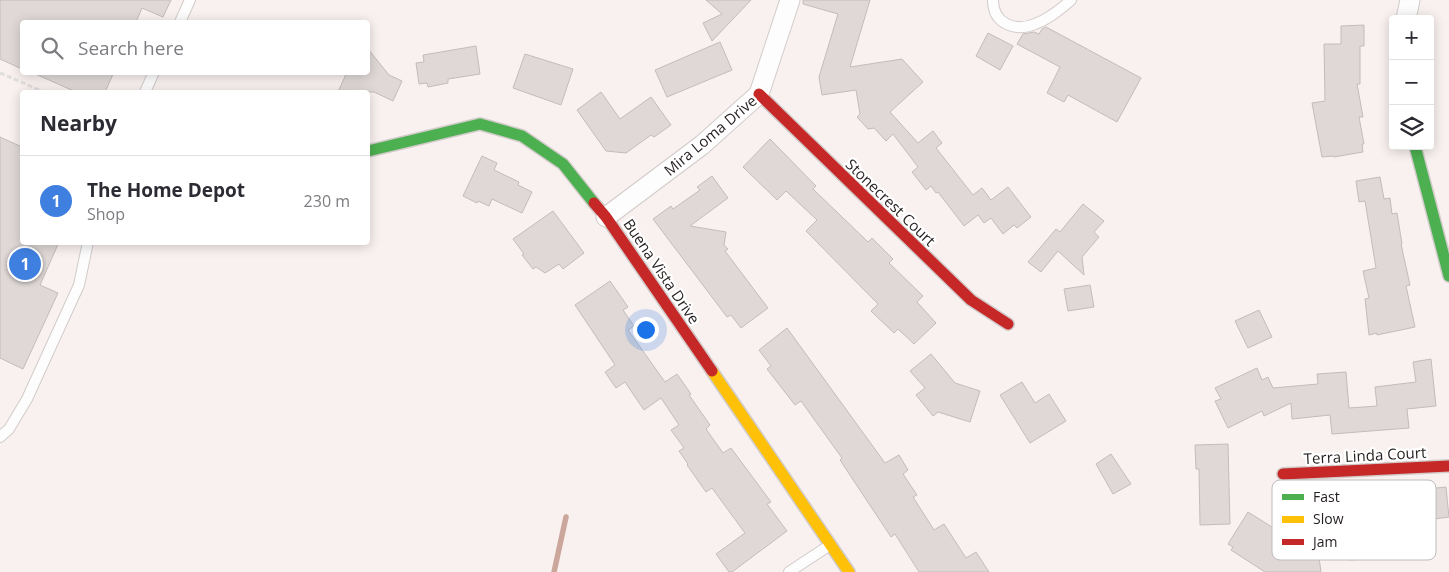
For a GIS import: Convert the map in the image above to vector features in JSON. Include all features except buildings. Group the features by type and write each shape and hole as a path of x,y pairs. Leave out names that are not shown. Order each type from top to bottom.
{"street":[{"name":"Mira Loma Drive","path":"606,217 702,144 759,94 790,0"},
{"path":"1407,15 1410,0"},
{"name":"Stonecrest Court","path":"759,94 971,300 1008,324"},
{"name":"Buena Vista Drive","path":"370,152 480,124 522,136 563,164 606,217 849,572"},
{"path":"1416,150 1449,276"},
{"name":"Terra Linda Court","path":"1283,474 1449,466"}],"lane":[{"path":"181,20 190,0"},
{"path":"993,0 993,8 998,19 1008,25 1018,27 1035,25 1072,0"},
{"path":"146,90 153,75"},
{"path":"0,437 9,430 27,398 79,285 87,245"},
{"path":"789,572 830,545"}],"path":[{"path":"0,72 40,90"}],"waterway":[{"path":"554,572 566,517"}],"traffic: fast":[{"path":"370,151 480,124 522,136 563,164 594,203"},
{"path":"1416,150 1449,276"}],"traffic: slow":[{"path":"712,371 849,572"}],"traffic: jam":[{"path":"759,94 971,300 1008,324"},
{"path":"594,203 606,217 712,371"},
{"path":"1283,474 1449,466"}],"place":[{"name":"The Home Depot","path":"25,264"}]}
